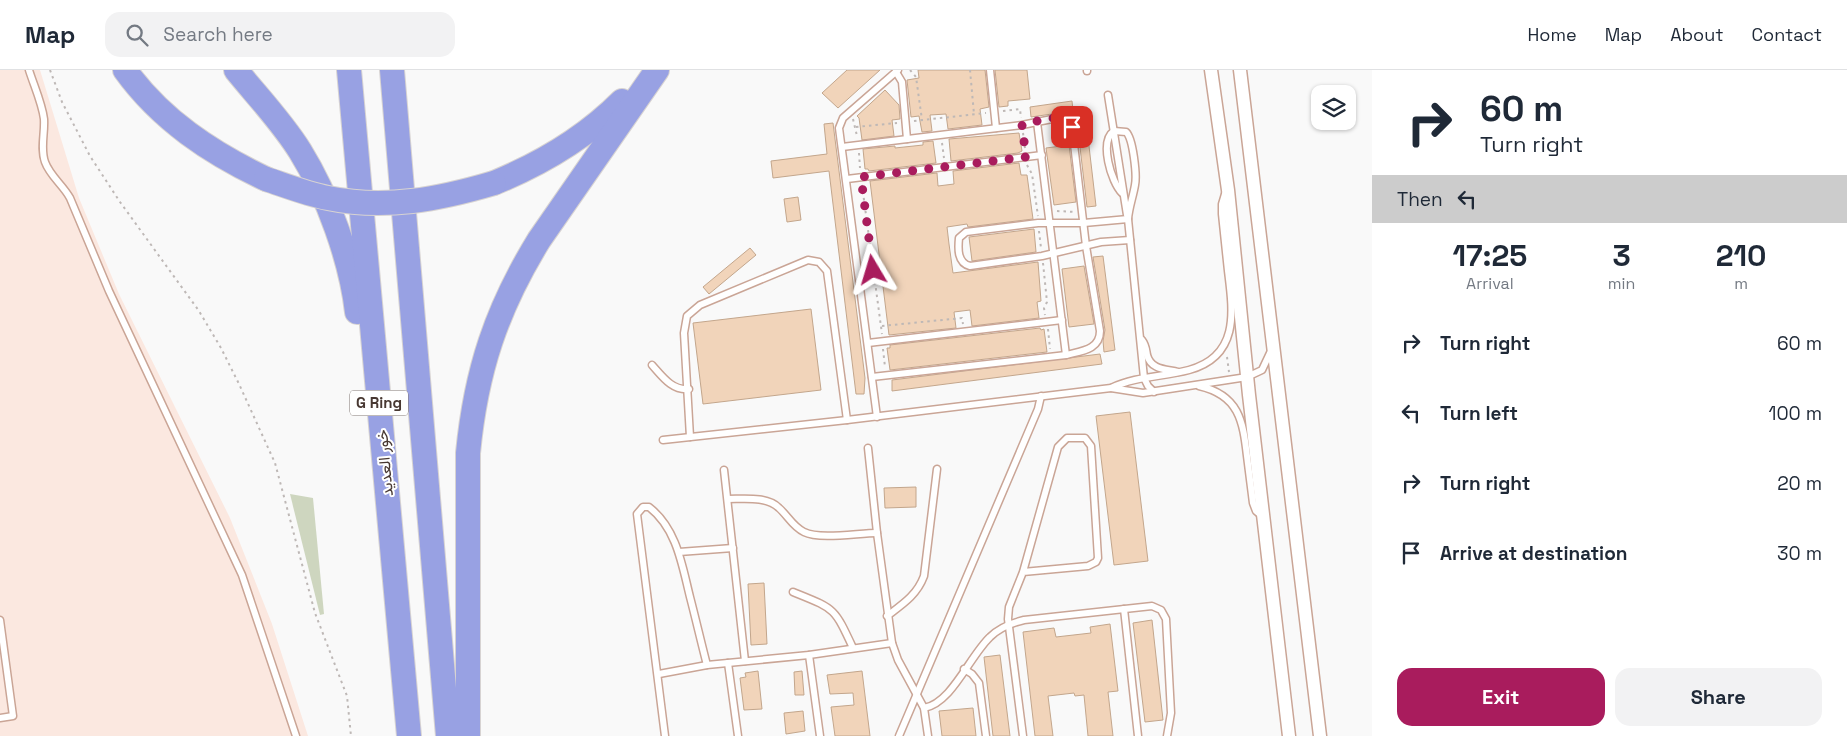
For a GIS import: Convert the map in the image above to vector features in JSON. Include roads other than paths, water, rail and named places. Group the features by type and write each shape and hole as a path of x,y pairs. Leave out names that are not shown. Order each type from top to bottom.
{"highway":[{"path":"125,70 142,92 183,131 235,164 266,179 328,198 387,203 441,198 494,182 525,170 586,134 628,94 648,70"},
{"path":"236,70 300,151 327,205 340,240 357,309 376,492 394,575"},
{"name":"خور العديد","path":"349,70 409,736"},
{"name":"G Ring","path":"392,70 448,736"},
{"path":"468,736 468,452 472,418 486,354 506,298 521,268 587,169 657,70"}],"street":[{"path":"1211,70 1228,190 1247,378 1289,736"},
{"path":"1240,70 1320,736"}],"lane":[{"path":"29,70 44,123 42,147 46,165 70,198 109,291 242,575 296,736"},
{"path":"990,70 996,128"},
{"path":"877,417 839,128 843,118 897,71 902,82 907,139"},
{"path":"1108,95 1114,131"},
{"path":"842,147 1022,125 1060,118 1070,123 1100,336 1093,347 1066,355 872,377"},
{"path":"1038,122 1066,355"},
{"path":"1128,219 1129,204 1136,179 1131,139 1126,132 1114,131 1108,137 1107,146 1111,178 1122,193 1128,219 1142,339 1144,378 1154,392"},
{"path":"847,179 1042,155"},
{"path":"663,440 877,417 1111,388 1144,378 1168,376 1198,367 1207,362 1220,350 1231,328 1233,308 1221,209 1223,199 1228,190"},
{"path":"1128,219 1084,223 1038,223 963,233 958,241 960,259 964,264 970,266 1042,256 1086,246 1130,240"},
{"path":"690,437 689,389 684,333 687,316 700,305 808,260 819,262 827,271 847,420"},
{"path":"868,343 1062,320"},
{"path":"1142,339 1146,346 1148,357 1156,367 1180,372"},
{"path":"1111,388 1136,394 1247,378 1262,370 1270,357 1273,340"},
{"path":"652,365 674,387 683,390 689,389"},
{"path":"1195,386 1217,392 1239,413 1244,428 1252,503 1256,511 1263,517"},
{"path":"899,736 1038,409 1041,396"},
{"path":"1023,572 1088,566 1093,564 1098,558 1091,446 1085,438 1067,438 1058,447 1023,572 1009,607 1009,624 1024,736"},
{"path":"868,448 887,616 892,643 898,660 924,708 928,736"},
{"path":"887,616 912,597 920,588 924,576 937,469"},
{"path":"724,470 745,661"},
{"path":"728,499 758,500 771,503 779,508 800,530 814,535 877,533"},
{"path":"665,736 659,674 637,514 640,509 649,508 657,515 671,534 679,552 707,665"},
{"path":"679,552 733,548"},
{"path":"794,592 832,609 840,620 853,648"},
{"path":"924,708 940,701 988,639 1009,624 1024,620 1157,607 1166,619 1171,713 1167,736"},
{"path":"1124,609 1138,736"},
{"path":"0,620 13,716 0,718"},
{"path":"659,674 707,665 809,655 892,643"},
{"path":"809,655 820,736"},
{"path":"728,663 738,736"},
{"path":"964,669 972,674 979,683 986,736"}]}
